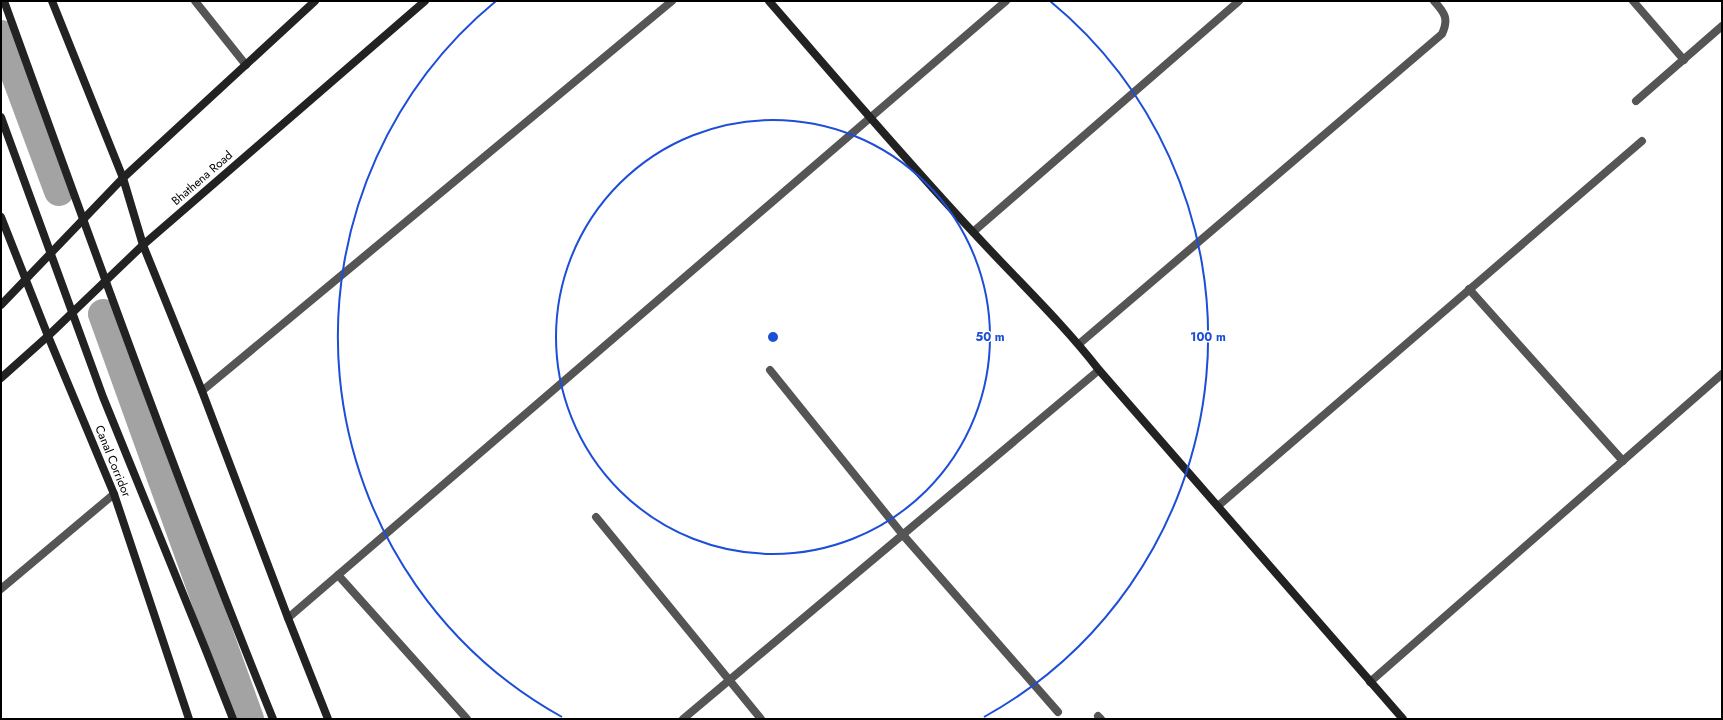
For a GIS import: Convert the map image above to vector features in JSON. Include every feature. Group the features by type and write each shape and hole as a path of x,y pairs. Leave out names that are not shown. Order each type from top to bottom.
{"main road":[{"path":"4,1 136,366 237,631 273,719"},
{"path":"52,1 123,178 143,245 202,390 288,618 328,719"},
{"path":"1,305 123,178 315,1"},
{"name":"Bhathena Road","path":"1,378 48,336 143,245 424,1"},
{"path":"768,1 871,119 973,232 1079,344 1099,370 1403,719"},
{"path":"1,118 103,397 233,719"},
{"name":"Canal Corridor","path":"1,217 48,336 114,494 188,719"}],"street":[{"path":"195,1 246,65"},
{"path":"202,390 672,1"},
{"path":"288,618 871,119 1006,1"},
{"path":"973,232 1239,1"},
{"path":"1079,344 1442,34 1446,26 1446,17 1434,1"},
{"path":"1633,1 1684,60"},
{"path":"1636,101 1722,26"},
{"path":"1218,506 1642,141"},
{"path":"1469,290 1623,461"},
{"path":"770,370 903,535 1058,712"},
{"path":"683,719 1099,370"},
{"path":"1370,682 1722,374"},
{"path":"1,589 114,494"},
{"path":"596,517 761,719"},
{"path":"338,575 467,719"}],"waterway":[{"path":"1,35 59,191"},
{"path":"103,314 249,719"}]}
